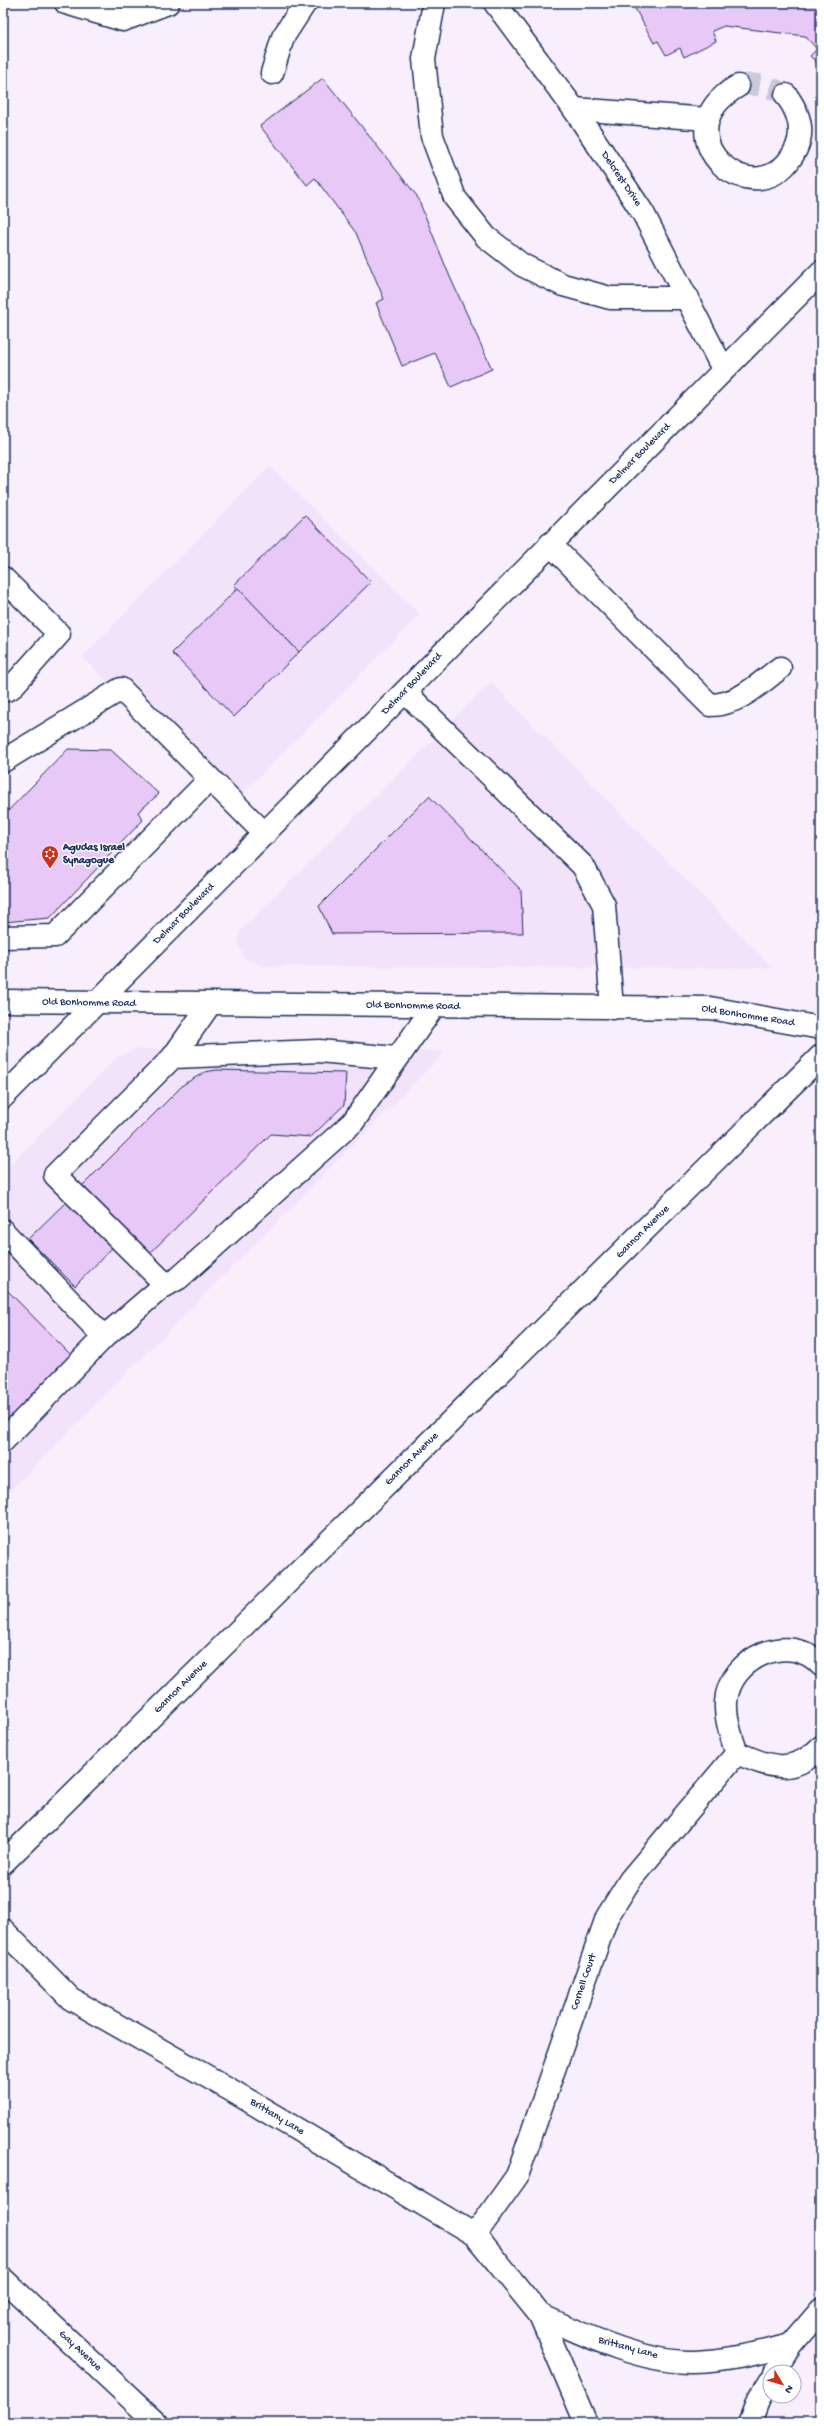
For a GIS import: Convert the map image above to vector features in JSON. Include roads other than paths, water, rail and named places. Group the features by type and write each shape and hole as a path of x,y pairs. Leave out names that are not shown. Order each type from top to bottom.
{"street":[{"path":"66,3 123,20 168,3"},
{"path":"272,72 283,37 305,3"},
{"path":"434,3 424,59 432,136 455,198 486,237 522,265 562,285 610,298 688,298"},
{"name":"Delcrest Drive","path":"495,3 574,108 643,213 688,298 723,369"},
{"path":"738,86 724,94 714,105 708,119 706,135 710,150 719,164 733,173 748,178 765,177 780,170 791,159 798,144 801,130 798,115 786,95"},
{"path":"574,108 708,119"},
{"name":"Delmar Boulevard","path":"3,1097 265,834 723,369 821,272"},
{"path":"550,544 710,705 723,705 746,694 780,668"},
{"path":"3,578 59,634 11,688 3,691"},
{"path":"3,761 121,689 265,834"},
{"path":"405,692 583,866 604,905 612,1008"},
{"path":"3,937 55,936 210,779"},
{"name":"Old Bonhomme Road","path":"3,1002 710,1008 821,1028"},
{"path":"166,1285 55,1174 173,1057 210,1004"},
{"path":"3,1441 104,1337 166,1285 179,1278 352,1122 434,1006"},
{"path":"173,1057 319,1050 396,1058"},
{"name":"Gannon Avenue","path":"3,1863 821,1056"},
{"path":"3,1231 104,1337"},
{"path":"821,1665 800,1651 780,1649 752,1658 733,1679 726,1701 730,1736 737,1753 761,1763 779,1768 798,1764 812,1756 821,1746"},
{"name":"Cornell Court","path":"475,2235 517,2176 607,1917 630,1880 737,1753"},
{"name":"Brittany Lane","path":"3,1930 71,1999 229,2089 475,2235 540,2315 586,2423"},
{"name":"Gay Avenue","path":"3,2279 157,2423"},
{"path":"780,2364 791,2346 821,2310"},
{"name":"Brittany Lane","path":"540,2315 591,2339 644,2355 694,2362 740,2357 791,2346"},
{"path":"750,2423 762,2398"}],"tunnel":[{"path":"738,86 751,84 757,85 774,89 786,95"}],"place":[{"name":"Agudas Israel Synagogue","path":"50,869"}]}
